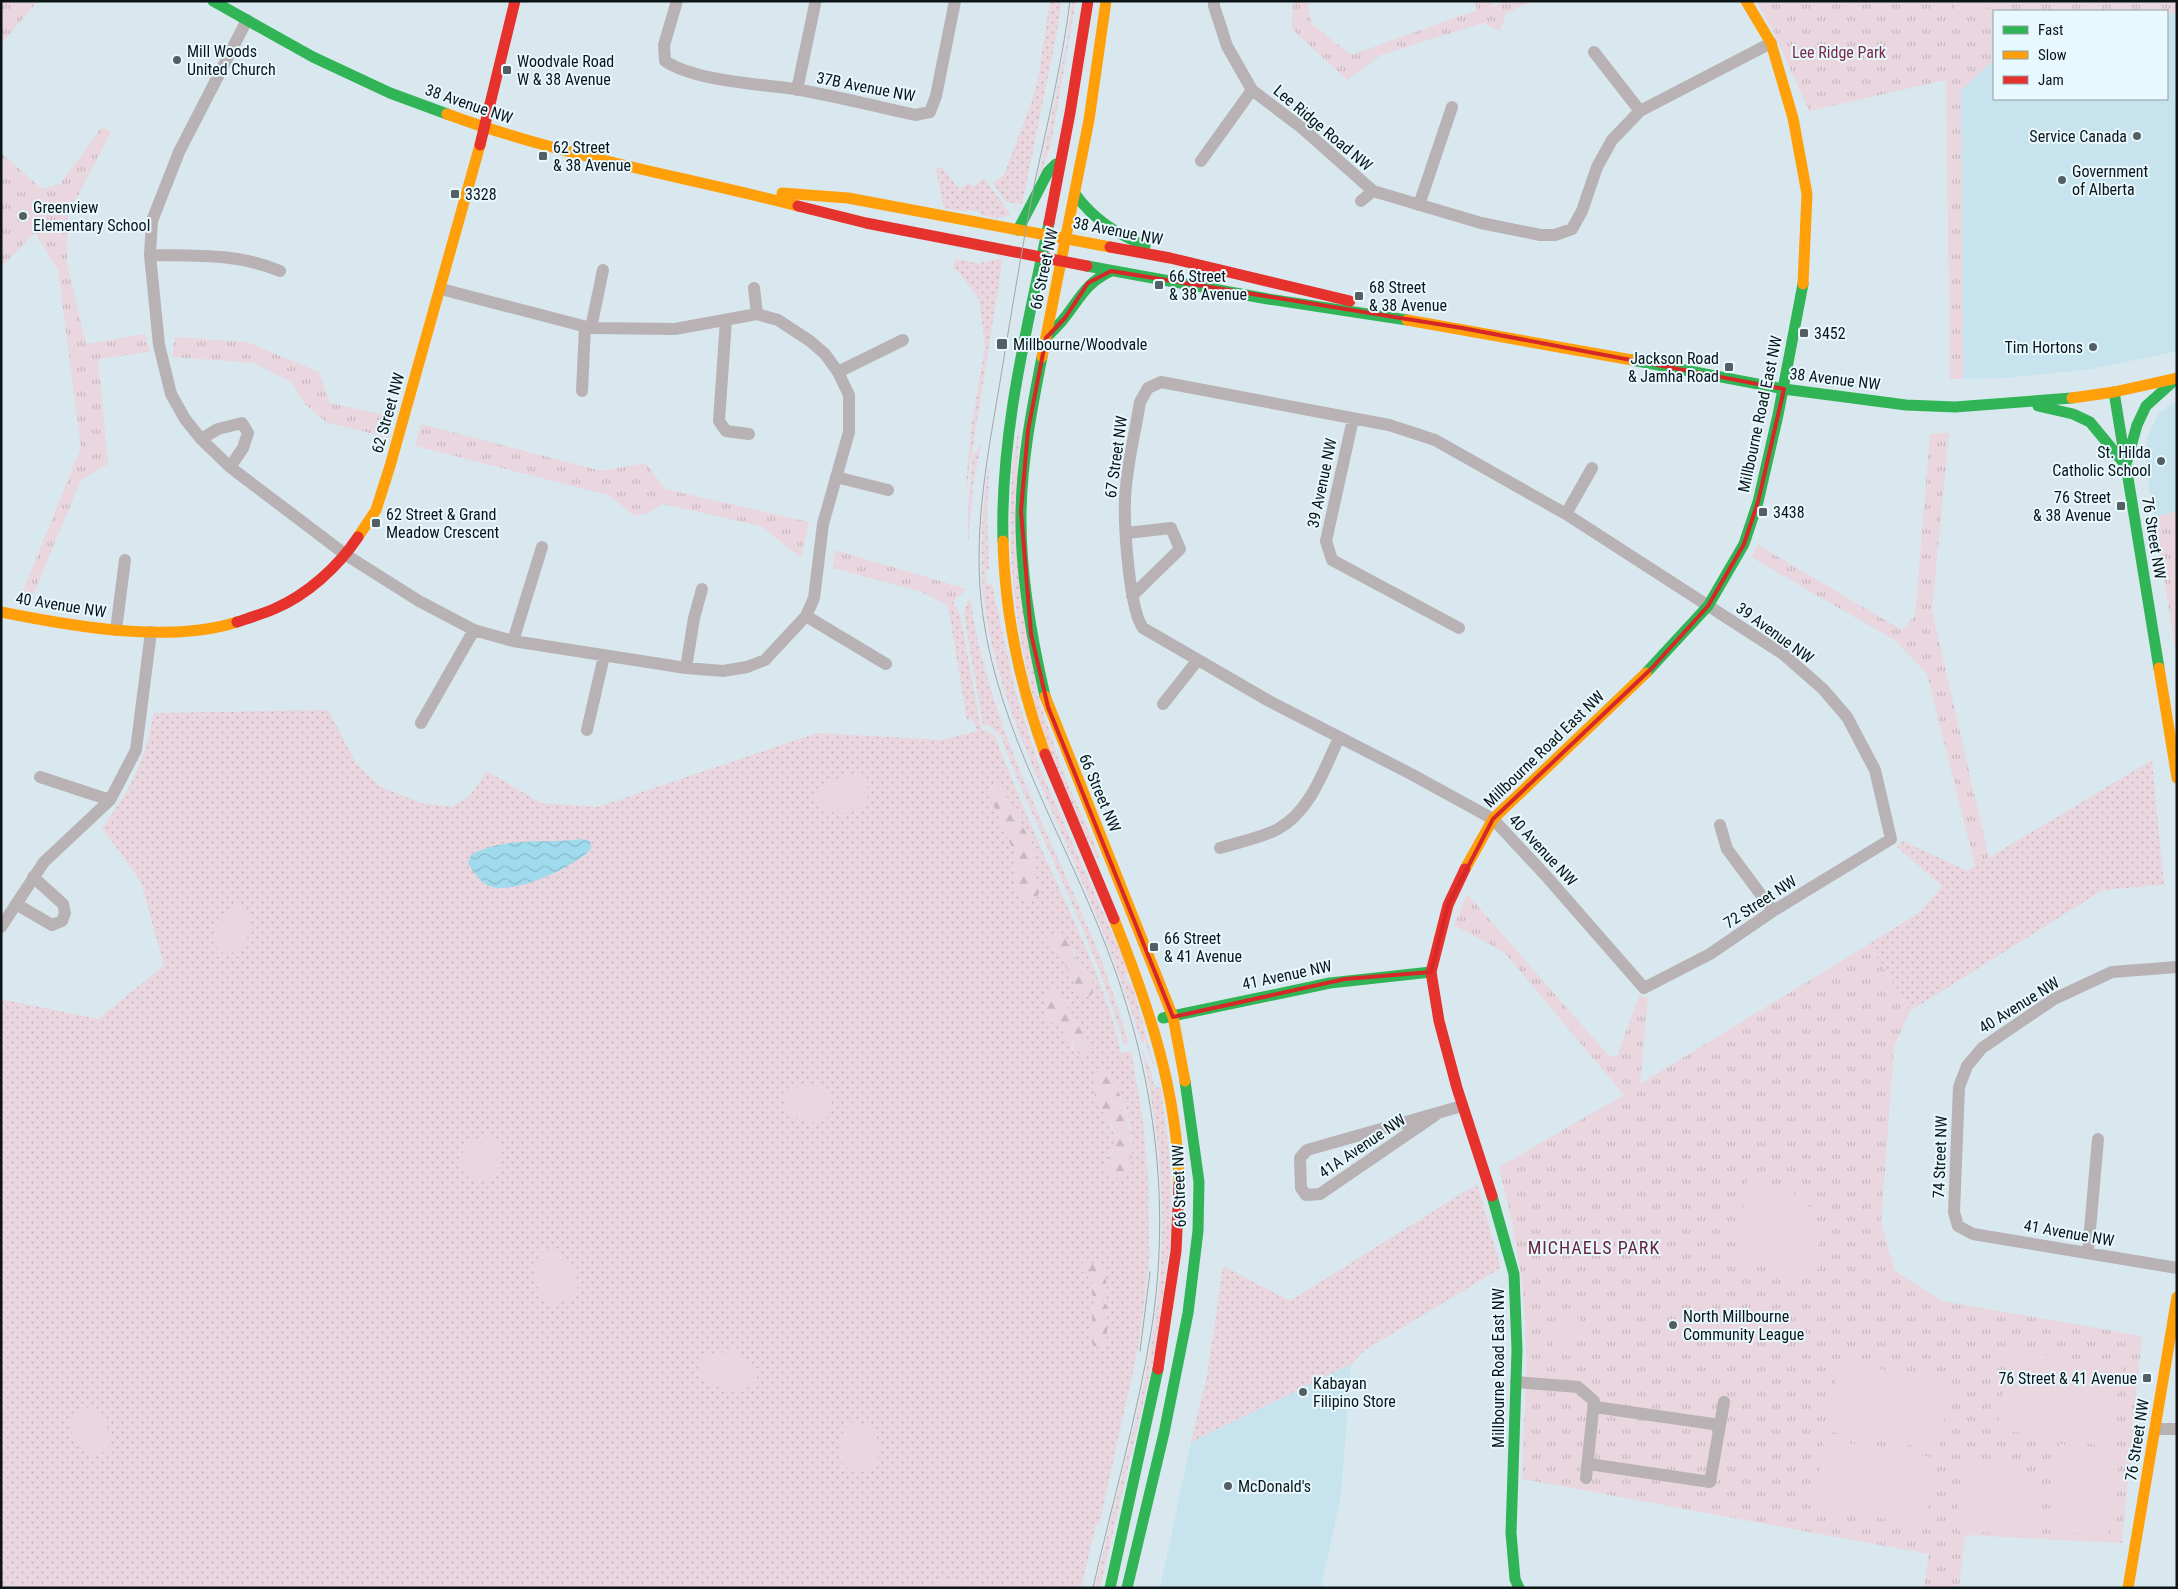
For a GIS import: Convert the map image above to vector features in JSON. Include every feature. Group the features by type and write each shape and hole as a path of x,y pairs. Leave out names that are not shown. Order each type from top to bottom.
{"street":[{"name":"38 Avenue NW","path":"214,1 313,57 390,93 485,128 638,168 733,189 866,223 1111,271 1268,299 1462,328 1784,389 1906,404 1951,407 2027,402 2114,392 2177,378"},
{"name":"62 Street NW","path":"218,628 275,609 312,586 346,555 376,510 441,289 485,128 515,1"},
{"name":"37B Avenue NW","path":"677,1 664,44 665,61 677,69 915,114 930,112 936,96 954,1"},
{"name":"66 Street NW","path":"1088,1 1070,114 1009,430 1004,511 1006,597 1029,708 1047,762 1113,918 1151,1021 1168,1080 1176,1131 1179,1197 1178,1248 1168,1323 1110,1588"},
{"name":"66 Street NW","path":"1106,1 1089,120 1028,430 1021,511 1022,552 1031,634 1048,707 1173,1016 1191,1114 1199,1182 1198,1232 1188,1313 1164,1433 1128,1588"},
{"name":"Lee Ridge Road NW","path":"1214,1 1227,46 1252,90 1302,128 1373,191 1482,223 1540,235 1564,233 1572,229 1582,211 1597,167 1612,140 1640,111 1771,43"},
{"name":"Millbourne Road East NW","path":"1519,1588 1515,1579 1511,1533 1516,1382 1514,1274 1486,1174 1462,1106 1439,1022 1431,972 1448,905 1469,860 1493,819 1652,668 1708,606 1744,544 1758,502 1784,389 1804,289 1807,194 1793,118 1771,43 1746,1"},
{"name":"37B Avenue NW","path":"796,90 815,4"},
{"path":"246,20 178,152 156,208 150,254 159,345 171,394 201,439 230,467 346,555 419,600 474,630 513,641 686,668 723,670 747,668 765,660 806,616 814,598 823,524 849,432 848,395 838,372 810,341 778,320 757,314 675,329 588,327 441,289"},
{"path":"1594,52 1640,111"},
{"name":"Lee Ridge Road NW","path":"1201,161 1252,90"},
{"path":"1420,205 1452,107"},
{"path":"1018,230 1048,172 1061,159"},
{"name":"38 Avenue NW","path":"733,189 848,198 1067,238 1170,258 1462,328"},
{"name":"Lee Ridge Road NW","path":"1361,201 1373,191"},
{"path":"1075,194 1090,216 1101,225 1170,258"},
{"path":"150,254 242,258 259,262 280,271"},
{"path":"582,391 588,327 603,270"},
{"path":"1046,338 1065,318 1077,296 1088,283 1111,271"},
{"path":"754,288 757,314"},
{"path":"726,320 719,421 726,431 749,434"},
{"path":"838,372 903,340"},
{"path":"2126,467 2137,425 2146,406 2177,378"},
{"name":"39 Avenue NW","path":"1148,388 1161,382 1389,425 1435,440 1566,514 1783,654 1822,690 1847,717 1875,770 1891,838"},
{"name":"67 Street NW","path":"1136,611 1132,596 1125,500 1140,402 1148,388"},
{"name":"76 Street NW","path":"2114,392 2177,778"},
{"path":"2027,402 2072,414 2090,422 2126,467"},
{"name":"39 Avenue NW","path":"1353,419 1326,540 1332,560 1459,628"},
{"path":"201,439 218,429 242,423 248,433 243,448 230,467"},
{"path":"1566,514 1592,468"},
{"path":"836,476 888,490"},
{"path":"1127,532 1171,528 1180,549 1170,562 1132,596"},
{"path":"513,641 542,547"},
{"name":"40 Avenue NW","path":"116,630 126,560"},
{"path":"686,668 694,618 702,589"},
{"name":"40 Avenue NW","path":"1136,611 1139,623 1148,632 1197,661 1493,819 1547,877 1644,988"},
{"name":"40 Avenue NW","path":"1,612 62,624 116,630 151,632 218,628"},
{"path":"806,616 886,664"},
{"path":"421,724 474,630"},
{"path":"1,927 44,862 110,800 136,750 143,708 151,632"},
{"path":"587,730 604,656"},
{"path":"1163,704 1197,661"},
{"path":"1220,848 1278,829 1299,813 1311,796 1339,738"},
{"path":"40,776 110,800"},
{"path":"1720,825 1727,849 1773,912"},
{"name":"72 Street NW","path":"1644,988 1710,954 1891,838"},
{"path":"16,904 52,925 62,921 66,913 63,904 33,878"},
{"name":"40 Avenue NW","path":"1959,1088 1967,1066 1982,1048 2054,999 2112,972 2177,967"},
{"name":"41 Avenue NW","path":"1151,1021 1345,979 1398,973 1431,972"},
{"name":"74 Street NW","path":"1958,1226 1954,1212 1959,1088"},
{"name":"41A Avenue NW","path":"1438,1114 1320,1194 1306,1195 1301,1188 1300,1158 1307,1150 1462,1106"},
{"path":"2088,1252 2098,1139"},
{"name":"41 Avenue NW","path":"1958,1226 1973,1234 2177,1268"},
{"name":"76 Street NW","path":"2128,1588 2177,1297"},
{"path":"1516,1382 1578,1387 1594,1401 1589,1464 1586,1478"},
{"path":"1589,1464 1710,1482 1724,1402"},
{"path":"1595,1406 1720,1425"},
{"path":"2156,1429 2177,1429"}],"highlighted area":[{"path":"1111,271 1462,328 1784,389 1758,502 1744,544 1708,606 1652,668 1493,819 1448,905 1431,972 1345,979 1173,1017 1048,707 1031,634 1021,511 1028,430 1046,338 1065,318 1088,283"}],"shaded area":[{"path":"2177,12 2177,351 2091,369 2005,378 1963,379 1961,90 1993,61 1993,100 2168,100 2168,14"},
{"name":"St. Hilda Catholic School","path":"2177,401 2177,511 2154,517 2146,466 2147,439 2158,414"},
{"path":"1351,1364 1341,1495 1321,1588 1160,1588 1191,1442"}],"green space":[{"path":"1,1 38,1 1,44"},
{"path":"1050,1 1061,1 1058,27 1022,204 1006,202 993,183 1004,175 1032,101 1038,79"},
{"path":"1072,1 1076,1 1051,143 1037,186 1067,41"},
{"path":"1293,1 1307,1 1312,24 1351,55 1477,10 1475,1 1492,1 1493,7 1505,1 1533,1 1506,13 1500,31 1483,23 1381,55 1347,80 1292,29"},
{"name":"Lee Ridge Park","path":"1756,1 2177,1 2177,12 2168,14 2168,10 1993,10 1993,61 1961,90 1963,379 1950,379 1946,80 1809,111 1772,29"},
{"path":"1953,1 2033,1 1955,13"},
{"path":"102,127 111,132 68,215 67,263 86,344 145,334 150,352 98,359 108,464 81,480 31,600 20,598 81,448 58,270 35,233 1,267 1,153 42,189 60,184"},
{"path":"941,167 960,190 968,183 973,187 984,178 1011,215 997,218 980,215 981,212 967,210 966,212 944,208 936,169"},
{"path":"955,259 981,264 982,262 1001,259 1002,264 964,503 972,422 985,347 979,299 959,272 953,269"},
{"path":"175,337 247,342 319,372 330,403 393,417 389,438 326,422 304,403 292,383 255,363 172,357"},
{"path":"1020,421 1017,468 1037,694 1063,772 1100,857 1097,858 1051,754 1031,689 1019,629 1012,568 1011,508 1013,464"},
{"path":"421,424 601,471 646,463 665,489 809,522 801,558 761,526 663,504 648,513 635,516 608,495 415,446"},
{"path":"1949,433 1932,611 1989,858 1975,866 1927,674 1896,641 1751,557 1758,545 1902,630 1915,616 1930,434"},
{"path":"979,445 981,445 973,485 968,549 968,506 973,454 978,450"},
{"path":"988,468 990,468 987,508 989,570 985,570 987,584 992,584 1015,690 1040,769 1129,972 1125,974 1129,984 1132,983 1155,1070 1145,1041 1141,1042 1122,982 1100,924 1023,742 999,674 988,626 983,587 982,527"},
{"path":"2177,511 2177,660 2154,517"},
{"path":"835,550 967,589 948,606 922,592 833,568"},
{"path":"970,597 978,643 1005,731 1039,817 1095,944 1129,1045 1125,1045 1123,1042 1097,963 1000,735 991,726 983,725 964,616"},
{"path":"953,601 960,614 981,729 993,734 996,739 1101,986 1121,1053 1131,1051 1143,1122 1148,1178 1149,1260 1139,1344 1099,1525 1096,1524 1081,1588 1,1588 1,999 98,1019 164,966 141,882 102,828 136,774 146,746 154,713 328,710 356,763 379,786 421,803 452,807 469,797 487,771 541,803 598,807 817,733 942,740 978,731 971,717 967,720 948,606","holes":["992,785 1003,790 1035,849 1033,870 1038,884 1036,900 1030,901 1015,894 1014,852 989,795","1047,937 1074,949 1078,961 1089,976 1092,994 1079,998 1075,984","1054,991 1081,1029 1089,1053 1072,1050 1070,1040 1063,1028 1058,1023 1047,1019 1044,1008 1049,992","1097,1070 1114,1087 1123,1101 1129,1119 1132,1140 1131,1160 1128,1169 1108,1157 1114,1146 1114,1136 1111,1125 1095,1092 1094,1081"]},
{"path":"2152,760 2164,885 2103,890 1910,1011 1869,944 1919,913 1942,886 1897,847 1903,841 1967,871"},
{"path":"850,774 863,778 868,789 868,798 863,805 856,810 835,812 824,809 813,802 818,788"},
{"path":"993,785 1003,790 1035,849 1033,870 1040,890 1036,900 1026,901 1015,894 1014,852 989,795 989,790"},
{"name":"MICHAELS PARK","path":"1467,894 1610,1057 1617,1056 1639,996 1648,998 1640,1084 1869,944 1910,1011 1894,1047 1881,1224 1895,1271 1942,1301 2142,1336 2122,1543 1965,1535 1959,1588 1924,1588 1929,1554 1522,1479 1526,1365 1524,1303 1510,1212 1499,1167 1624,1095 1504,952 1454,925"},
{"path":"234,906 247,909 250,914 251,925 246,941 240,951 225,954 218,950 215,937 216,931 220,920"},
{"path":"1057,935 1066,939 1092,983 1093,992 1090,996 1079,998 1071,976 1047,937"},
{"path":"1054,991 1067,1001 1066,1005 1086,1035 1090,1053 1074,1053 1073,1044 1064,1039 1062,1027 1051,1022 1045,1016 1045,999 1049,992"},
{"path":"1142,1049 1151,1071 1154,1088 1161,1087 1170,1159 1171,1236 1155,1352 1100,1588 1095,1588 1140,1401 1148,1363 1159,1287 1162,1227 1160,1167 1153,1108"},
{"path":"1097,1070 1108,1073 1116,1080 1129,1126 1132,1151 1131,1162 1128,1172 1122,1179 1114,1177 1107,1166 1113,1149 1114,1131 1096,1098 1094,1080"},
{"path":"799,1086 817,1087 825,1090 832,1098 830,1116 819,1123 815,1123 805,1121 783,1108 787,1094"},
{"path":"487,1137 500,1142 502,1155 500,1165 493,1177 481,1181 471,1179 464,1173 461,1165 461,1156 466,1147 474,1141"},
{"path":"1747,1177 1786,1187 1812,1209 1819,1236 1817,1279 1737,1258"},
{"path":"1477,1184 1501,1268 1365,1350 1351,1364 1191,1442 1207,1376 1223,1266 1290,1301"},
{"path":"545,1250 560,1252 578,1280 578,1287 570,1300 550,1304 538,1288 536,1269 539,1255"},
{"path":"1083,1259 1105,1269 1107,1294 1097,1299 1092,1295 1092,1281 1082,1271"},
{"path":"1102,1302 1107,1305 1107,1341 1102,1346 1094,1347 1092,1343 1092,1305"},
{"path":"1558,1316 1580,1319 1574,1356 1552,1353"},
{"path":"2010,1349 2122,1367 2109,1447 1997,1429"},
{"path":"733,1351 745,1358 754,1368 757,1378 751,1385 740,1389 727,1389 714,1386 704,1379 700,1369 704,1355"},
{"path":"1839,1362 1951,1381 1939,1450 1827,1431"},
{"path":"88,1407 100,1416 107,1426 109,1438 108,1452 86,1454 73,1436 69,1424 76,1415"},
{"path":"855,1421 870,1428 875,1433 878,1442 878,1454 875,1463 868,1469 860,1471 851,1470 844,1465 840,1457 839,1446 842,1434"},
{"path":"1825,1439 1936,1458 1925,1525 1814,1507"},
{"path":"2060,1444 2120,1454 2108,1538 2047,1529"},
{"path":"1968,1460 2001,1465 2022,1475 2030,1483 2035,1492 2037,1504 2031,1535 1959,1531 1955,1526"},
{"path":"945,1578 964,1582 967,1588 929,1588 937,1581"}],"water":[{"path":"582,839 590,841 591,849 583,856 556,872 524,884 496,888 485,884 468,863 471,855 497,845"}],"tram line":[{"path":"1070,1 1059,71 1034,186 989,445 982,502 979,559 983,616 991,659 1003,701 1035,784 1090,906 1123,993 1147,1088 1154,1136 1159,1185 1160,1234 1151,1332 1132,1428 1093,1588"},
{"path":"1140,1351 1150,1272"}],"traffic: fast":[{"path":"213,1 313,57 390,93 447,114"},
{"path":"1018,230 1048,172 1056,164"},
{"path":"1075,194 1106,225 1145,246"},
{"path":"1003,541 1003,501 1010,421 1024,342 1049,223"},
{"path":"1087,266 1268,299 1407,320"},
{"path":"1046,338 1062,321 1088,287 1111,271"},
{"path":"1646,673 1708,606 1744,544 1758,502 1778,415 1803,284"},
{"path":"1042,357 1025,453 1021,535 1027,605 1045,696"},
{"path":"1632,360 1784,389 1906,405 1955,407 2072,398"},
{"path":"2127,461 2137,425 2146,406 2176,379"},
{"path":"2114,392 2159,668"},
{"path":"2038,406 2073,414 2090,422 2123,462"},
{"path":"1163,1018 1330,983 1431,972"},
{"path":"1127,1588 1164,1433 1188,1313 1198,1231 1199,1182 1185,1081"},
{"path":"1492,1196 1514,1274 1517,1350 1511,1533 1515,1579 1519,1588"},
{"path":"1110,1588 1158,1369"}],"traffic: slow":[{"path":"1042,357 1089,120 1106,1"},
{"path":"1746,1 1771,43 1793,118 1807,194 1803,284"},
{"path":"447,114 490,129 577,154 798,206"},
{"path":"358,537 376,510 390,466 480,145"},
{"path":"782,193 848,198 1110,247"},
{"path":"1407,320 1632,360"},
{"path":"2072,398 2114,392 2177,378"},
{"path":"1003,541 1007,596 1015,649 1028,702 1045,754"},
{"path":"1,612 58,623 151,632 181,632 237,622"},
{"path":"2159,668 2177,778"},
{"path":"1465,869 1493,819 1646,673"},
{"path":"1045,696 1173,1017 1185,1081"},
{"path":"1114,919 1138,983 1159,1049 1173,1116 1179,1185"},
{"path":"2128,1588 2177,1297"}],"traffic: jam":[{"path":"480,145 515,1"},
{"path":"1049,223 1070,113 1088,1"},
{"path":"798,206 866,223 1087,266"},
{"path":"1110,247 1170,258 1350,301"},
{"path":"237,622 274,609 310,588 341,559 358,537"},
{"path":"1045,754 1114,919"},
{"path":"1465,869 1448,905 1431,972 1439,1021 1457,1088 1492,1196"},
{"path":"1158,1369 1176,1251 1179,1185"}],"place":[{"name":"Mill Woods United Church","path":"177,60"},
{"name":"Woodvale Road W & 38 Avenue","path":"507,70"},
{"name":"Service Canada","path":"2137,136"},
{"name":"62 Street & 38 Avenue","path":"543,156"},
{"name":"Government of Alberta","path":"2062,180"},
{"name":"3328","path":"455,194"},
{"name":"Greenview Elementary School","path":"23,216"},
{"name":"66 Street & 38 Avenue","path":"1159,285"},
{"name":"68 Street & 38 Avenue","path":"1359,296"},
{"name":"3452","path":"1804,333"},
{"name":"Millbourne/Woodvale","path":"1002,344"},
{"name":"Tim Hortons","path":"2093,347"},
{"name":"Jackson Road & Jamha Road","path":"1729,367"},
{"name":"St. Hilda Catholic School","path":"2161,461"},
{"name":"76 Street & 38 Avenue","path":"2121,506"},
{"name":"3438","path":"1763,512"},
{"name":"62 Street & Grand Meadow Crescent","path":"376,523"},
{"name":"66 Street & 41 Avenue","path":"1154,947"},
{"name":"North Millbourne Community League","path":"1673,1325"},
{"name":"76 Street & 41 Avenue","path":"2147,1378"},
{"name":"Kabayan Filipino Store","path":"1303,1392"},
{"name":"McDonald's","path":"1228,1486"}],"district":[{"name":"MICHAELS PARK","path":"1594,1247"}]}
